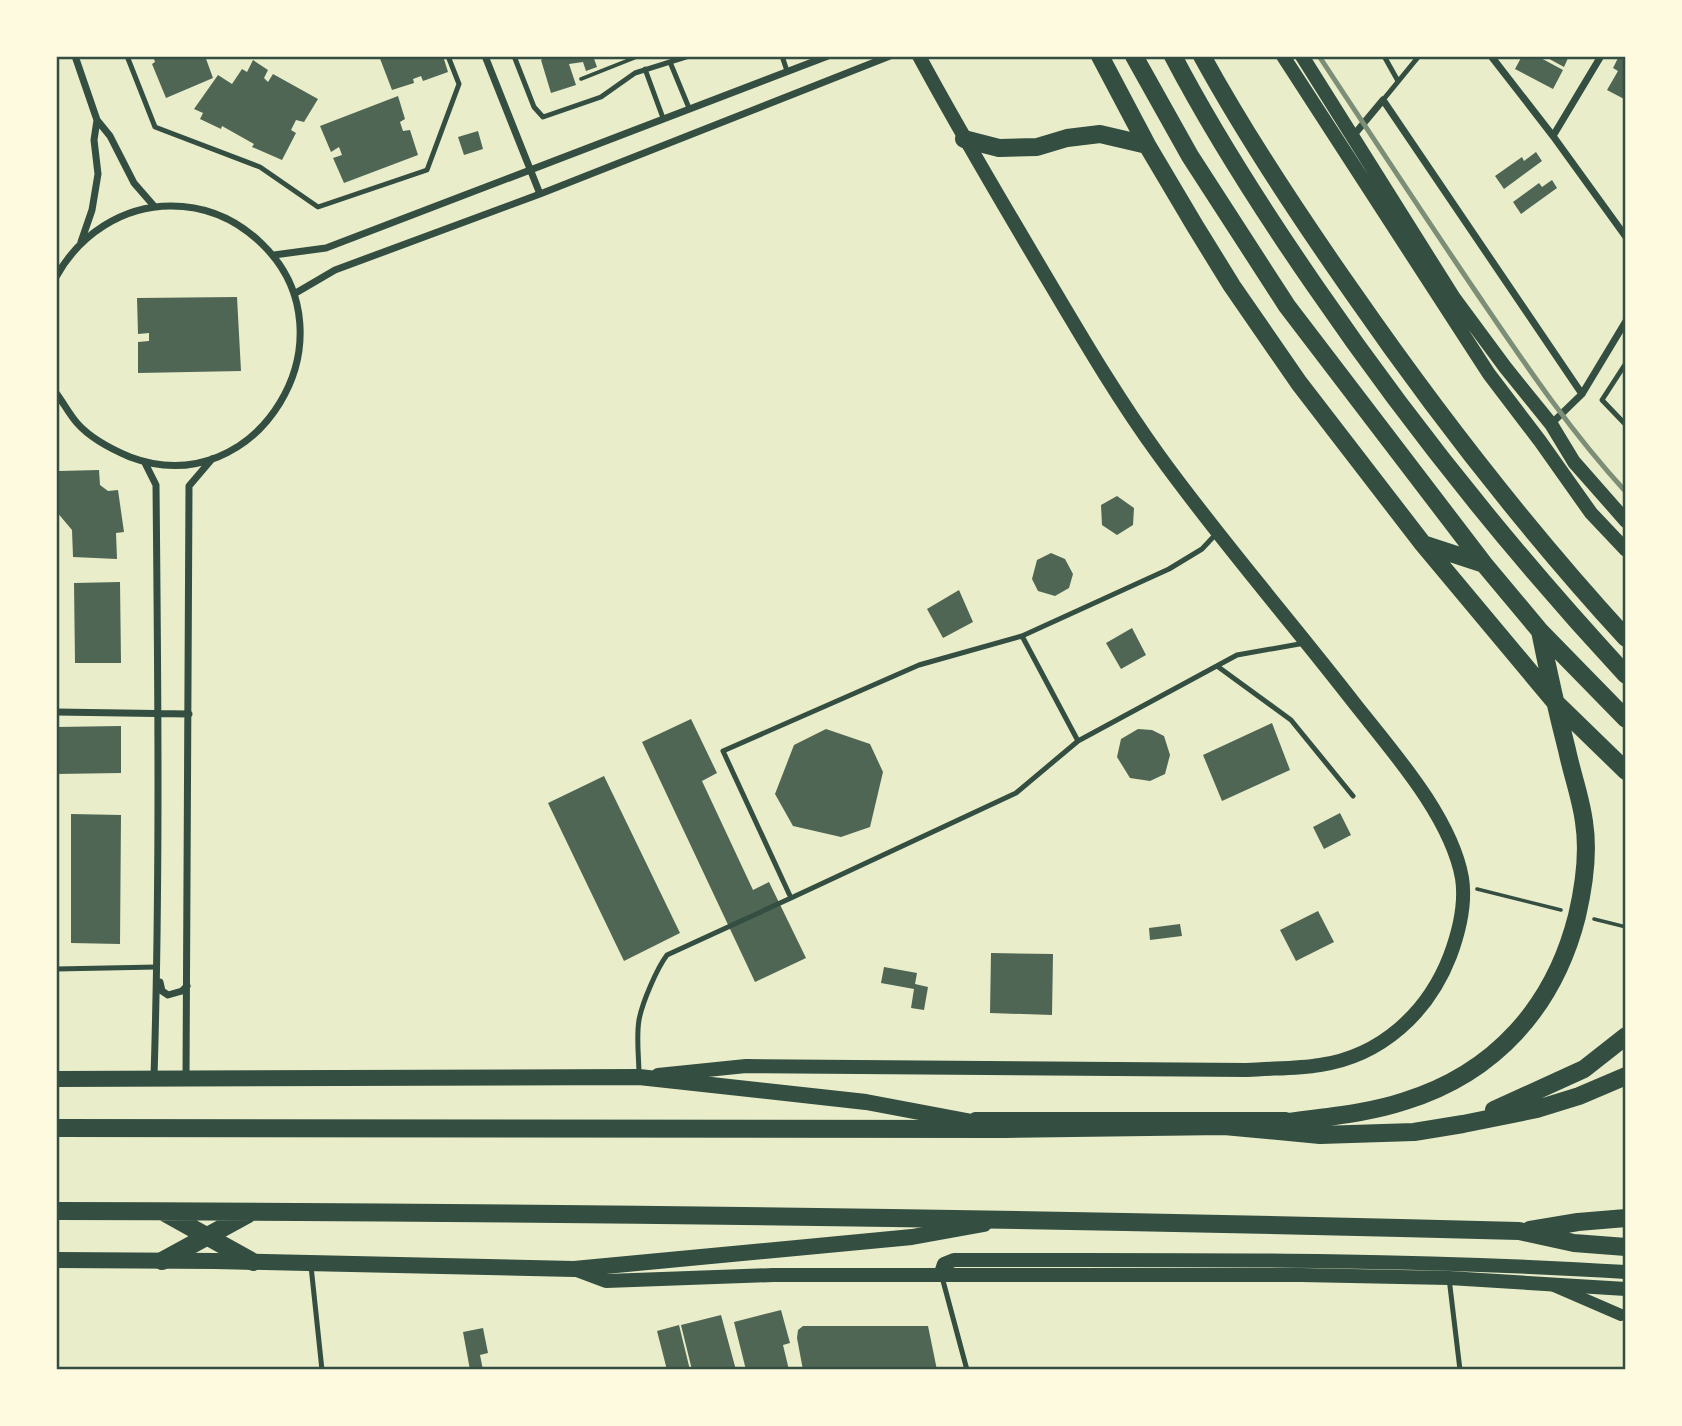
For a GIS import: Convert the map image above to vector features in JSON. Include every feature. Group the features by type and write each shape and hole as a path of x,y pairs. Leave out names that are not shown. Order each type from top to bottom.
{"highway":[{"path":"1100,56 1147,145 1232,286 1299,383 1423,544 1555,702 1626,771"},
{"path":"1134,56 1191,156 1287,306 1484,564 1540,631 1626,719"},
{"path":"1173,56 1201,108 1275,227 1367,363 1484,513 1626,675"},
{"path":"1202,56 1262,159 1447,425 1510,504 1618,625 1626,638"},
{"path":"964,139 999,148 1037,147 1067,138 1100,134 1147,145"},
{"path":"1423,544 1484,564"},
{"path":"1251,1128 1349,1114 1406,1101 1460,1078 1499,1050 1533,1014 1555,980 1583,892 1584,822 1540,631"},
{"path":"1462,1124 1584,1069 1626,1037"},
{"path":"56,1128 1004,1129 1224,1126 1320,1135 1415,1132 1537,1109 1579,1096 1626,1076"},
{"path":"56,1211 1003,1219 1520,1231 1626,1218"},
{"path":"162,1212 253,1262"},
{"path":"162,1261 252,1212"},
{"path":"1520,1231 1574,1242 1626,1247"}],"main road":[{"path":"56,1079 639,1077 746,1066 1247,1070 1320,1065 1353,1056 1383,1042 1405,1026 1442,976 1455,943 1463,908 1463,881 1457,855 1444,828 1394,753 1149,441 1078,331 964,139 919,56"},
{"path":"1283,56 1489,374 1591,513 1626,550"},
{"path":"1302,56 1454,298 1551,424 1574,462 1626,521"},
{"path":"1540,441 1551,424"},
{"path":"639,1077 866,1102 1004,1129"},
{"path":"56,1260 574,1269 912,1237 1003,1219"},
{"path":"941,1273 944,1264 954,1260 1306,1260 1626,1272"},
{"path":"574,1269 606,1281 941,1273 1301,1275 1449,1278 1626,1289"},
{"path":"1604,1288 1605,1270"}],"street":[{"path":"75,56 97,120 110,136 134,183 154,206"},
{"path":"485,56 540,194"},
{"path":"274,256 326,248 828,56"},
{"path":"294,294 335,270 540,194 890,56"},
{"path":"1490,56 1553,136 1626,237"},
{"path":"1553,136 1601,56"},
{"path":"1341,145 1353,136 1383,100 1582,394"},
{"path":"56,276 81,242 92,210 99,174 94,140 97,120"},
{"path":"56,393 77,424 108,449 145,463 179,465 212,459 249,440 278,409 296,371 301,330 294,294 274,256 245,228 217,213 186,206 154,206 115,218 81,242"},
{"path":"1551,424 1582,394 1626,321"},
{"path":"186,1077 189,486 212,459"},
{"path":"145,463 156,485 158,712 154,1077"},
{"path":"56,712 189,714"},
{"path":"157,967 162,991 168,995 174,995 187,986"},
{"path":"958,1118 1314,1118"},
{"path":"1550,1285 1623,1316"},
{"path":"1604,1288 1604,1296 1612,1309 1623,1316"}],"lane":[{"path":"127,56 155,127 261,167 318,207 427,170 458,84 448,56"},
{"path":"514,56 534,107 543,117 601,97 635,73 689,56"},
{"path":"782,56 787,71"},
{"path":"1384,56 1398,81"},
{"path":"1383,100 1419,56"},
{"path":"670,62 689,108"},
{"path":"645,69 663,118"},
{"path":"1626,363 1602,400 1626,425"},
{"path":"791,898 723,751 919,665 1022,636 1169,569 1202,549 1218,532"},
{"path":"1022,636 1078,741"},
{"path":"639,1077 639,1020 660,964 667,955 1016,793 1078,741 1237,655 1308,643"},
{"path":"1217,666 1291,720 1353,796"},
{"path":"56,969 157,967"},
{"path":"311,1263 322,1370"},
{"path":"941,1273 967,1370"},
{"path":"1449,1278 1460,1370"}],"path":[{"path":"582,79 627,58 639,56"},
{"path":"1475,889 1572,913"},
{"path":"1592,918 1626,927"}],"building":[{"path":"153,56 205,56 213,78 166,98 152,64 155,62"},
{"path":"379,56 443,56 448,72 423,81 421,76 413,79 414,83 392,90"},
{"path":"544,56 593,56 597,67 586,71 583,62 569,64 576,85 551,93 541,60"},
{"path":"1522,56 1537,56 1563,70 1553,89 1515,69"},
{"path":"1544,56 1569,56 1564,67"},
{"path":"1619,56 1626,56 1626,100 1607,90 1618,71 1613,68"},
{"path":"253,60 268,70 264,78 268,82 273,74 318,99 304,122 296,120 291,130 296,133 282,160 252,147 254,144 222,126 221,129 200,119 203,113 194,109 218,75 232,84 242,69 247,72"},
{"path":"398,96 405,119 400,122 403,131 410,130 418,155 344,183 333,158 342,155 339,147 331,152 320,126"},
{"path":"478,131 483,149 464,155 458,137"},
{"path":"1536,152 1542,161 1504,189 1495,176 1522,157 1524,161"},
{"path":"1552,180 1557,188 1521,214 1513,202 1539,183 1542,187"},
{"path":"237,297 241,371 138,373 138,342 149,341 149,333 138,334 137,298"},
{"path":"99,470 100,485 108,491 118,490 124,532 116,533 117,559 73,557 72,530 56,511 56,482 59,471"},
{"path":"1117,496 1134,508 1133,525 1117,535 1102,525 1101,505"},
{"path":"1051,553 1065,559 1073,574 1069,588 1055,596 1038,591 1032,579 1037,560"},
{"path":"120,582 121,663 75,663 74,583"},
{"path":"959,590 973,622 943,638 927,609"},
{"path":"1132,628 1146,655 1121,669 1106,643"},
{"path":"691,719 717,773 702,781 753,890 769,882 806,958 755,982 642,742"},
{"path":"1272,723 1290,770 1222,801 1203,755"},
{"path":"121,726 121,773 56,774 56,727"},
{"path":"826,729 870,744 883,772 870,827 841,837 793,826 775,794 794,745"},
{"path":"1138,729 1152,730 1164,736 1170,755 1165,774 1150,781 1130,778 1117,757 1121,739"},
{"path":"604,776 680,933 624,961 548,803"},
{"path":"1340,813 1351,835 1324,849 1313,827"},
{"path":"71,814 121,815 120,944 71,943"},
{"path":"1318,911 1334,942 1296,961 1280,930"},
{"path":"1180,924 1182,936 1150,940 1149,928"},
{"path":"991,953 1053,954 1052,1015 990,1013"},
{"path":"884,967 917,973 915,984 928,987 924,1010 911,1008 914,989 881,983"},
{"path":"781,1310 790,1343 783,1345 789,1370 746,1370 734,1322"},
{"path":"721,1315 736,1370 692,1370 681,1325"},
{"path":"679,1325 690,1370 667,1370 657,1331"},
{"path":"803,1326 928,1326 937,1370 803,1370 797,1338 798,1330"},
{"path":"483,1328 488,1353 480,1355 483,1370 470,1370 463,1332"}],"railway":[{"path":"1319,56 1529,369 1566,420 1626,492"}]}
